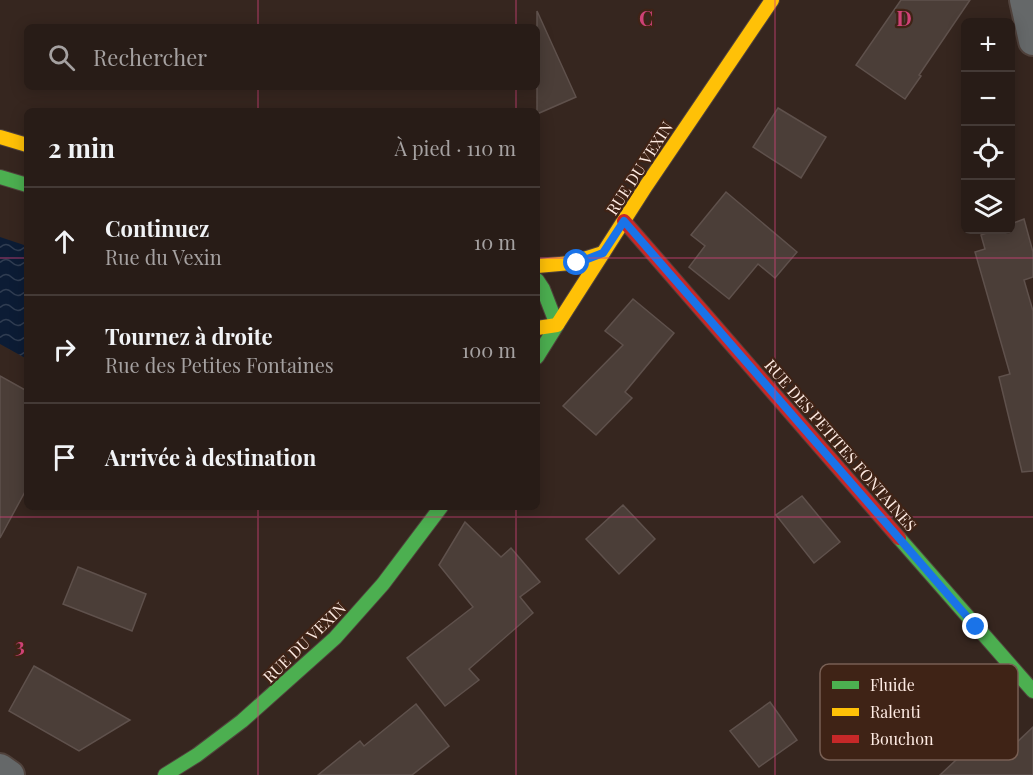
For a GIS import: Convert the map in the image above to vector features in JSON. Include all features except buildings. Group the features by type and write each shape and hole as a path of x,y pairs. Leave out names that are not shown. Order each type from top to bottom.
{"main road":[{"name":"RUE DU VEXIN","path":"540,352 624,221 772,0"},
{"path":"0,137 24,144"},
{"path":"0,177 24,184"},
{"name":"RUE DES PETITES FONTAINES","path":"624,221 1010,664"},
{"path":"540,266 554,267 577,263 603,253"},
{"path":"540,284 557,325 540,328"},
{"name":"RUE DU VEXIN","path":"165,775 180,767 252,715 325,647 362,610 405,558 439,510"},
{"name":"RUE DES PETITES FONTAINES","path":"1018,674 1033,691"}],"street":[{"path":"1024,0 1033,40"},
{"path":"0,768 10,775"}],"water":[{"path":"0,237 24,245 24,357 0,344"}],"traffic: fast":[{"path":"0,177 24,184"},
{"path":"540,284 557,325 540,352"},
{"path":"165,775 197,755 242,721 335,638 383,584 439,510"},
{"path":"899,538 1009,664"},
{"path":"1018,674 1033,691"}],"traffic: slow":[{"path":"540,328 557,325 646,186 772,0"},
{"path":"0,137 24,144"},
{"path":"540,266 571,263 603,253"}],"traffic: jam":[{"path":"624,221 899,538"}],"route":[{"path":"577,263 603,253 624,221 976,627"}]}
